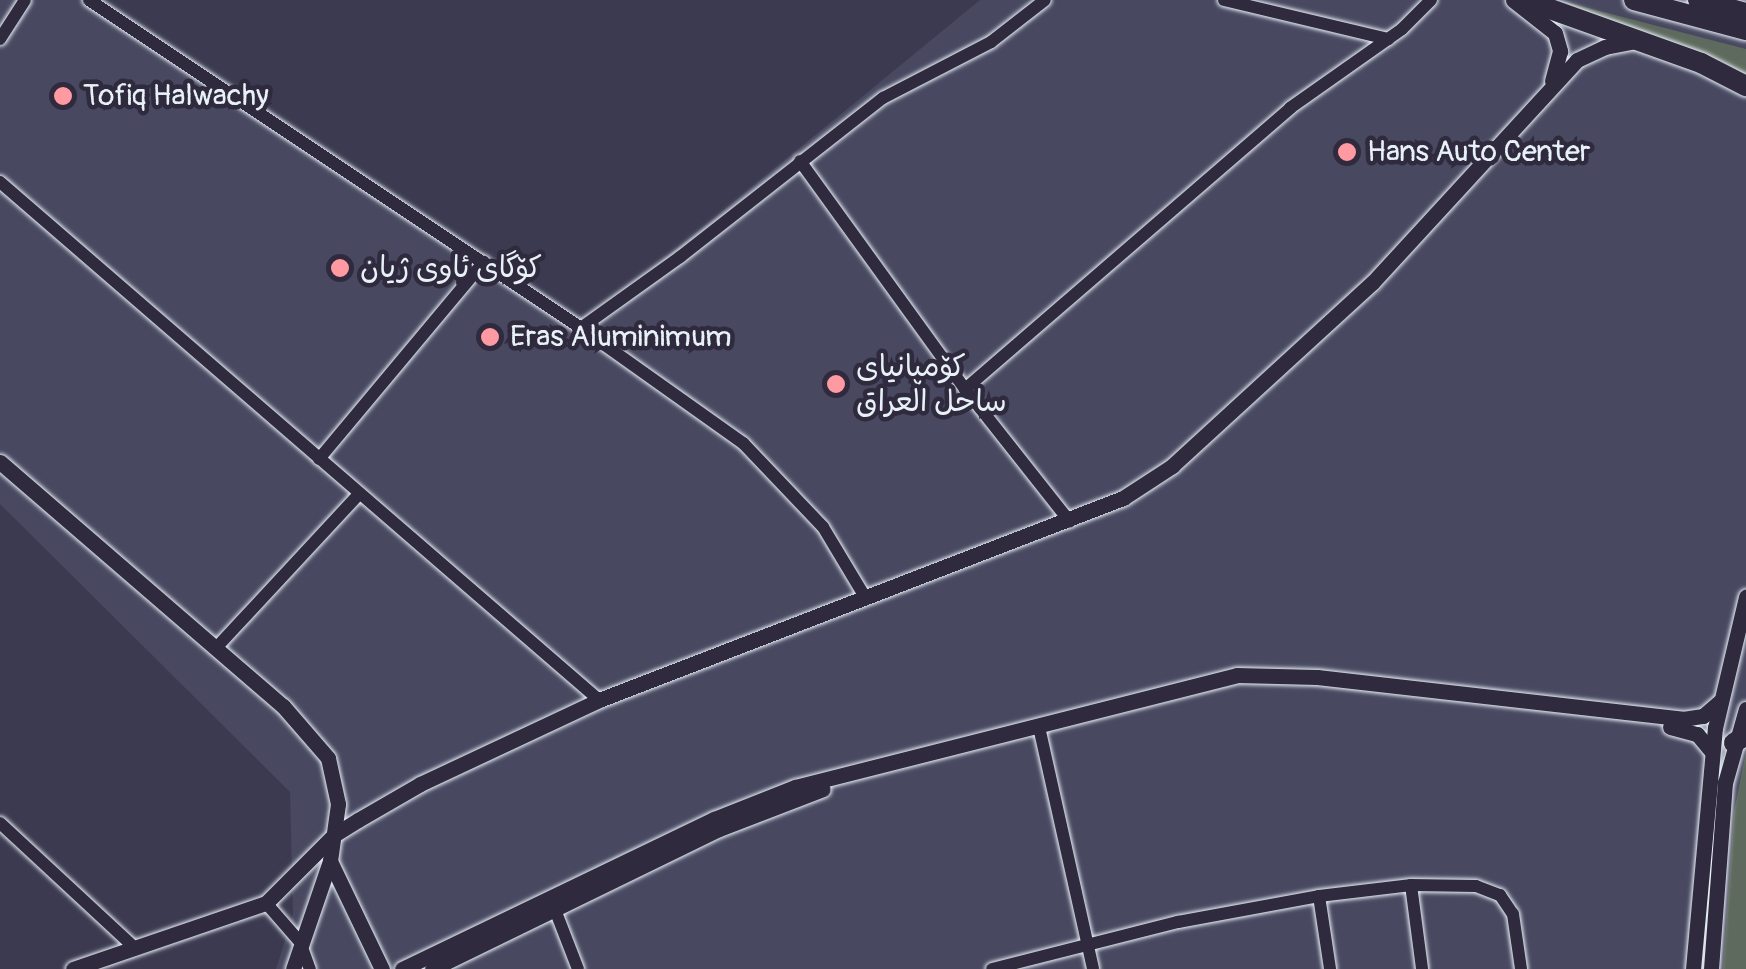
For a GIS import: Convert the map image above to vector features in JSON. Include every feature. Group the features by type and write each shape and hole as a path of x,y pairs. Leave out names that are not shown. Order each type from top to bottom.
{"main road":[{"path":"1525,0 1642,40 1746,86"},
{"path":"1634,0 1746,30"},
{"path":"1698,0 1746,13"}],"street":[{"path":"0,40 25,0"},
{"path":"90,0 581,328 762,458 823,527 865,597"},
{"path":"581,328 680,258 884,98 990,42 1045,0"},
{"path":"1224,0 1388,39"},
{"path":"965,389 1290,108 1388,39 1431,0"},
{"path":"1513,0 1554,33 1560,51 1551,84"},
{"path":"73,969 266,903 334,836 420,784 599,700 1070,522 1123,498 1172,466 1372,282 1577,60 1605,46 1642,40"},
{"path":"800,161 965,389 1070,522"},
{"path":"0,182 599,700"},
{"path":"319,460 484,262"},
{"path":"0,462 284,706 328,758 338,804 330,861 293,969"},
{"path":"216,648 360,494"},
{"path":"1693,969 1712,752 1720,701 1746,597"},
{"path":"1728,668 1746,652"},
{"path":"402,969 553,905 796,792 1180,693 1256,682 1322,682 1683,719 1703,716 1720,701"},
{"path":"1322,682 1683,728 1697,734 1712,752"},
{"path":"1712,969 1720,819 1746,709"},
{"path":"1040,731 1093,969"},
{"path":"0,823 133,946"},
{"path":"330,861 382,969"},
{"path":"992,969 1088,943 1320,896 1411,885 1476,886 1500,895 1514,920 1521,969"},
{"path":"1411,885 1422,969"},
{"path":"1320,896 1330,969"},
{"path":"266,903 300,942 310,969"},
{"path":"432,969 553,905"},
{"path":"553,905 578,969"}],"shaded area":[{"path":"0,0 93,0 581,327 980,0 1746,0 1746,969 276,969 293,915 290,792 0,504"}],"green space":[{"path":"1557,0 1746,49 1746,76 1727,64"},
{"path":"1746,752 1746,969 1723,969 1734,812"}],"place":[{"name":"Tofiq Halwachy","path":"63,96"},
{"name":"Hans Auto Center","path":"1347,152"},
{"name":"کۆگای ئاوی ژیان","path":"340,268"},
{"name":"Eras Aluminimum","path":"490,337"},
{"name":"کۆمپانیای ساحل العراق","path":"836,384"}]}
